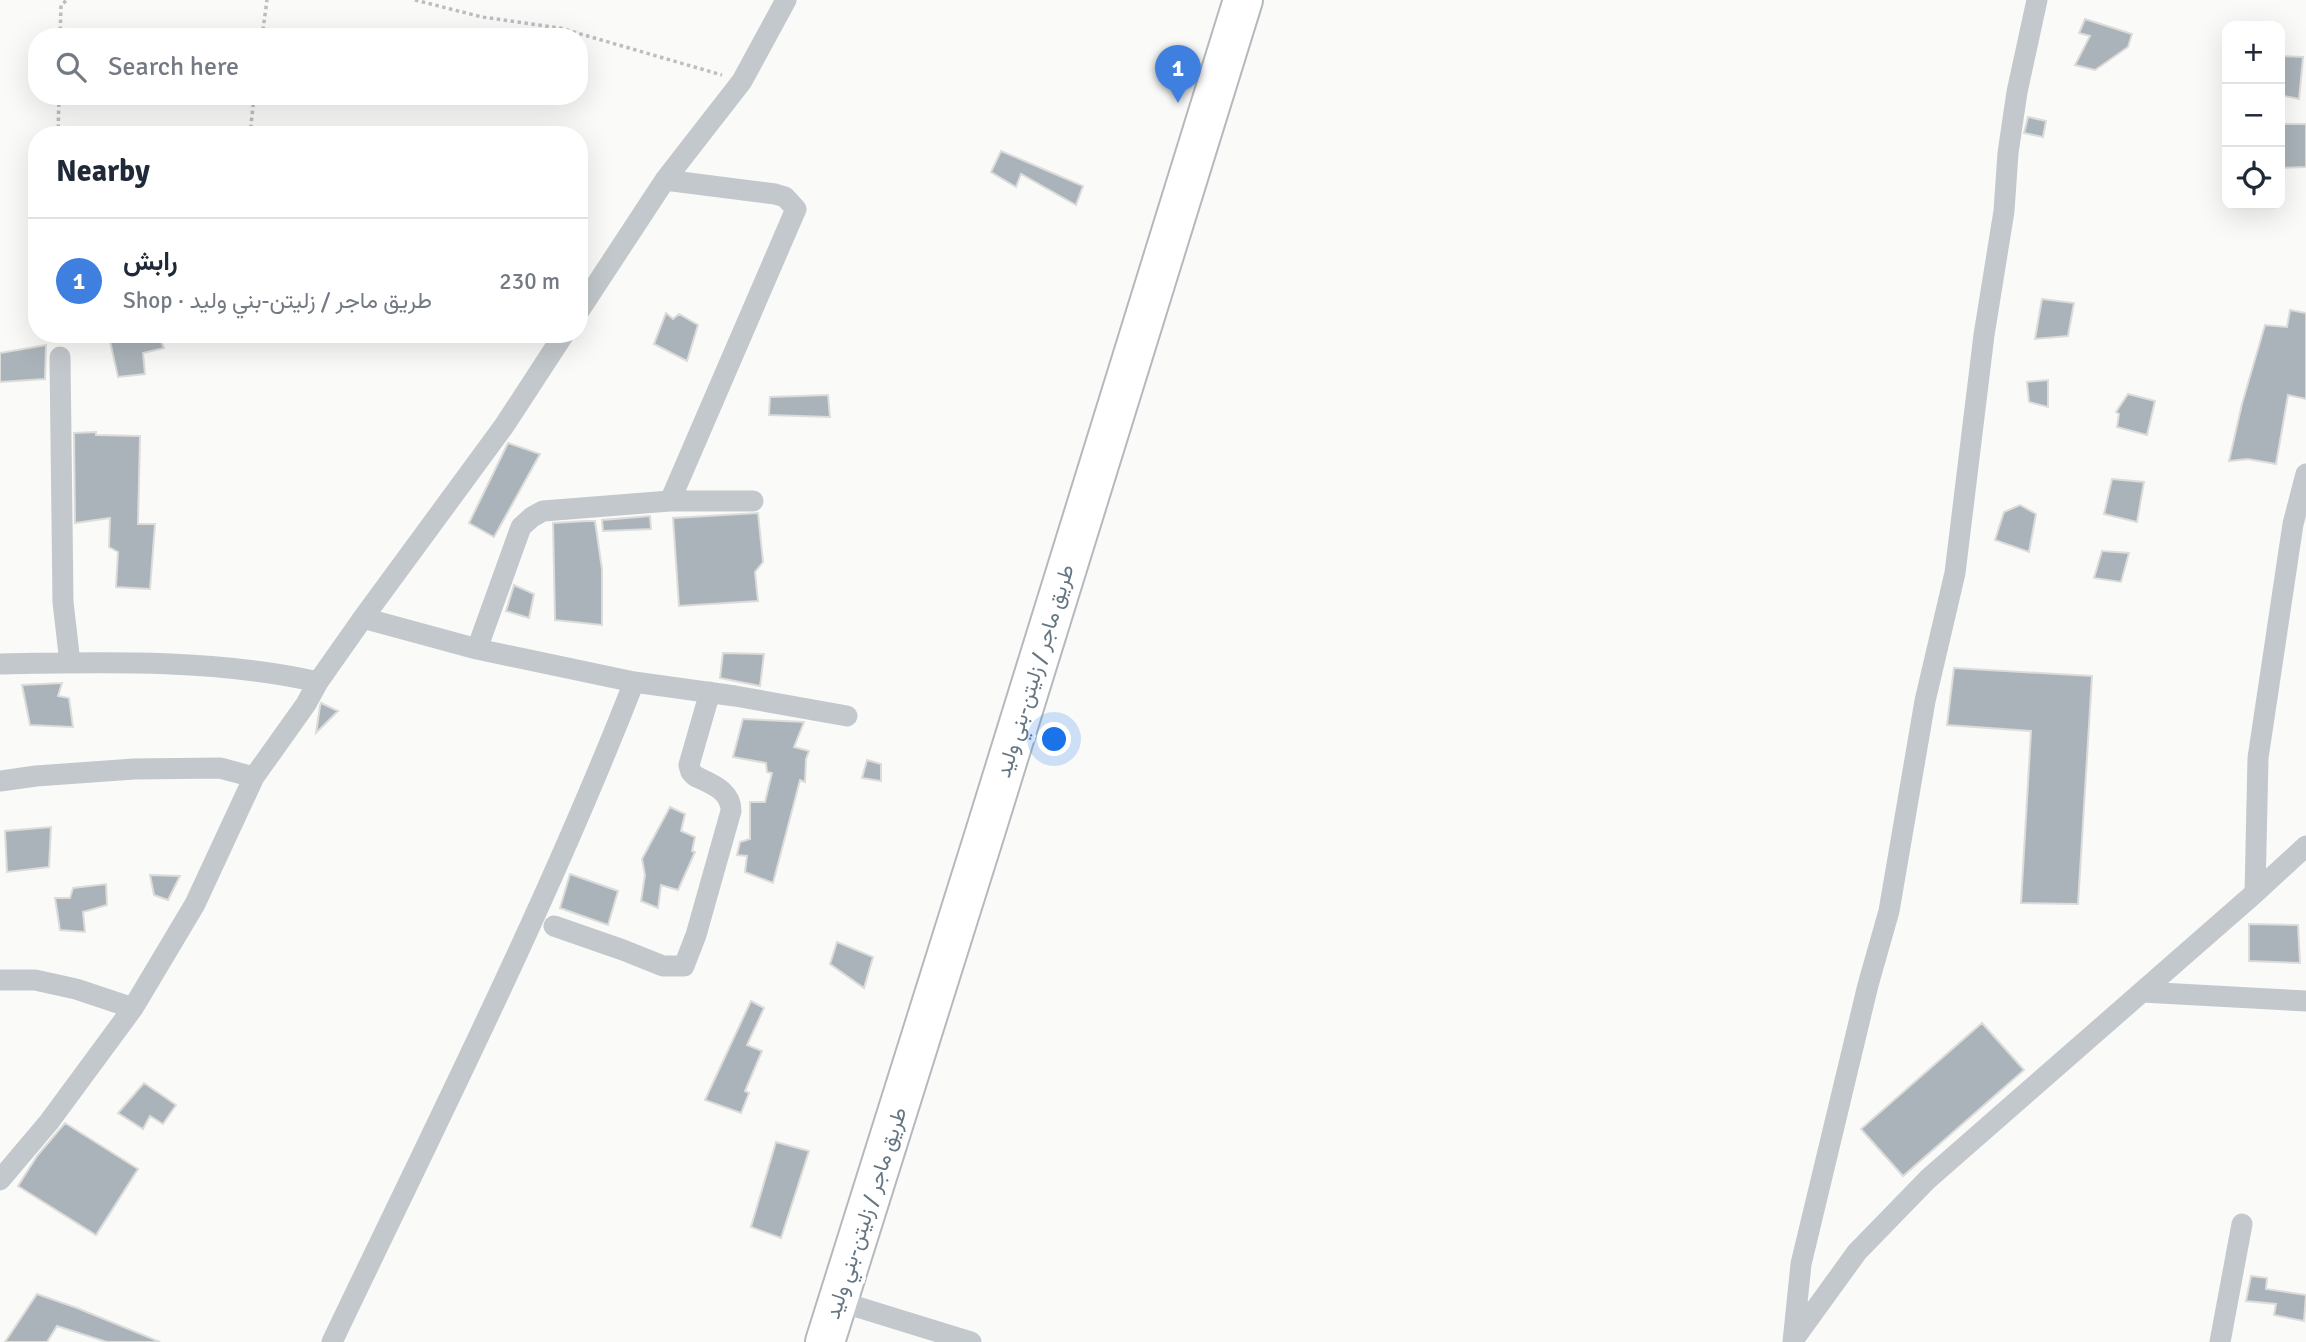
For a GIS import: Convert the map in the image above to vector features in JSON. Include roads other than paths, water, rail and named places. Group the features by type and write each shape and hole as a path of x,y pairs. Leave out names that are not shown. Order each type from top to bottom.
{"highway":[{"name":"طريق ماجر / زليتن-بني وليد","path":"825,1342 1243,0"}],"street":[{"path":"588,297 665,180 742,81 786,0"},
{"path":"1793,1341 1801,1264 1889,911 1925,701 1955,573 1984,335 2004,211 2008,153 2017,92 2037,0"},
{"path":"665,180 775,194 785,197 796,209 670,502"},
{"path":"0,1180 49,1122 133,1008 195,904 254,776 363,618 504,426 558,343"},
{"path":"61,357 63,602 70,663"},
{"path":"2255,893 2258,758 2293,524 2306,474"},
{"path":"477,649 522,527 543,511 670,502 753,501"},
{"path":"363,618 477,649 634,682 710,692 847,716"},
{"path":"0,664 198,666 271,672 318,682"},
{"path":"331,1342 526,935 606,754 634,682"},
{"path":"554,926 663,966 684,966 696,935 731,811 731,802 727,795 691,772 690,765 710,692"},
{"path":"0,781 134,769 220,768 254,776"},
{"path":"1793,1341 1857,1252 1928,1179 2306,846"},
{"path":"0,980 45,982 133,1008"},
{"path":"2142,992 2306,1001"},
{"path":"2220,1342 2242,1224"},
{"path":"838,1301 971,1342"}],"place":[{"name":"رابش","path":"1178,103"}]}
